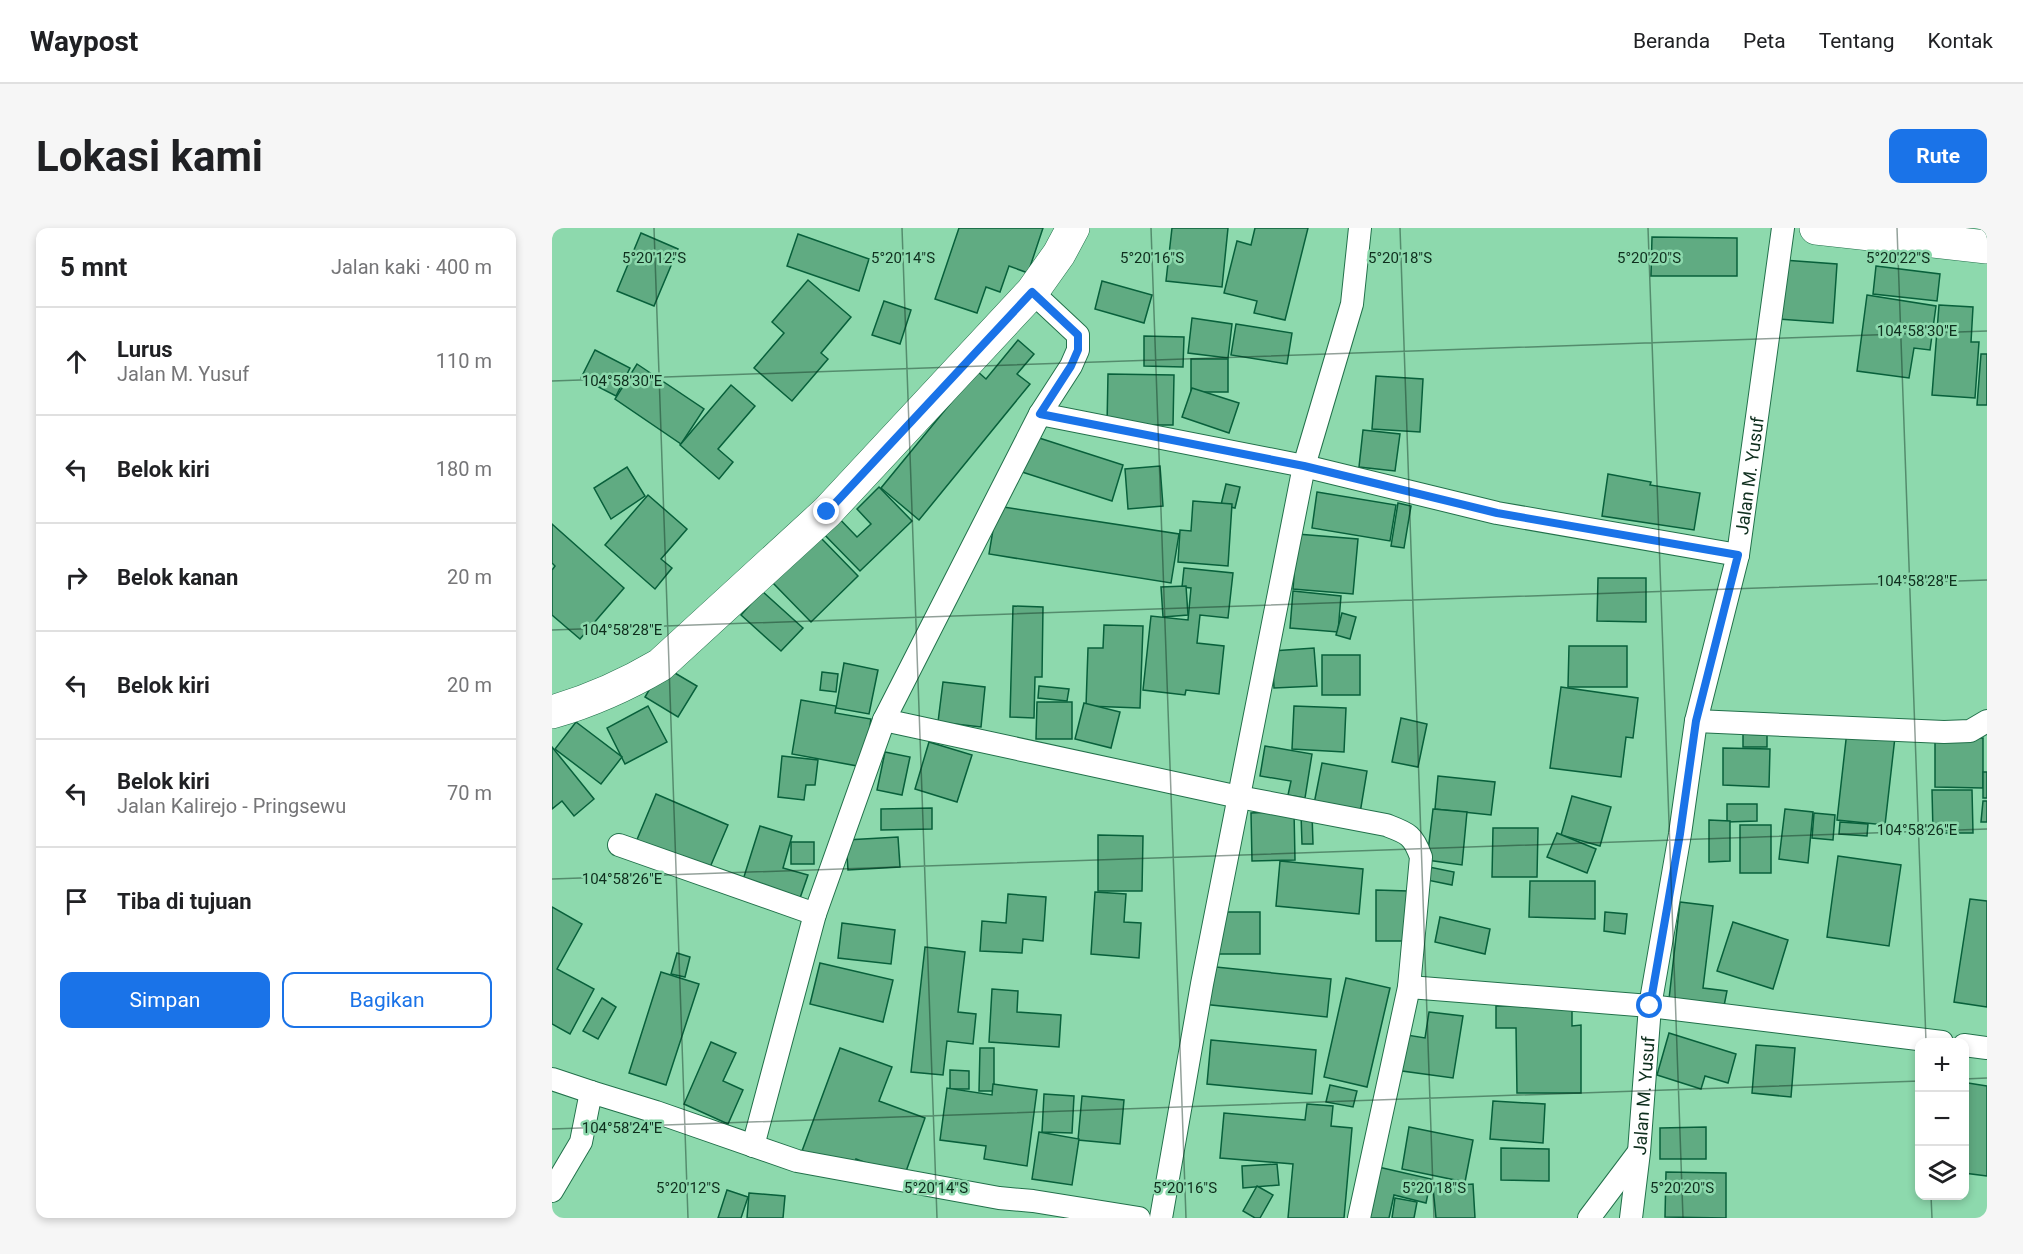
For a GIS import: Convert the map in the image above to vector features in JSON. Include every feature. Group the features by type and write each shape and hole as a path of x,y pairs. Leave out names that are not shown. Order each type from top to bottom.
{"main road":[{"path":"552,712 604,693 660,665 827,512 1032,292 1059,254 1073,228"},
{"path":"1816,228 1987,247"}],"street":[{"path":"1161,1218 1202,984 1304,466 1352,304 1360,228"},
{"name":"Jalan M. Yusuf","path":"1631,1218 1639,1152 1650,1006 1680,834 1696,721 1738,555 1783,228"},
{"path":"753,1146 815,914 884,720 1040,414 1071,366 1078,350 1078,335 1032,292"},
{"path":"1040,414 1304,466 1497,513 1738,555"},
{"path":"884,720 1239,797 1386,825 1405,832 1416,841 1421,856 1409,987 1359,1218"},
{"path":"1696,721 1944,732 1970,732 1987,721"},
{"path":"619,845 815,914"},
{"path":"1409,987 1650,1006 1915,1039"},
{"path":"1969,1046 1987,1048"},
{"path":"552,1079 797,1161 996,1208 1033,1201 1138,1218"},
{"path":"552,1191 581,1142 591,1092"},
{"path":"1588,1218 1639,1152"}],"building":[{"path":"959,228 1043,228 1028,273 1009,266 1000,292 986,287 977,313 935,299"},
{"path":"1172,228 1228,228 1222,287 1166,281"},
{"path":"1255,228 1308,228 1285,320 1254,313 1257,301 1224,293 1237,241 1251,245"},
{"path":"641,233 678,249 654,306 617,291"},
{"path":"798,234 869,259 859,291 787,266"},
{"path":"1652,237 1737,238 1737,276 1651,276"},
{"path":"1783,260 1837,264 1833,323 1778,319"},
{"path":"1876,266 1940,274 1937,301 1873,294"},
{"path":"808,280 851,317 821,353 828,359 792,401 754,368 784,333 772,322"},
{"path":"1102,281 1152,295 1144,323 1095,309"},
{"path":"1867,295 1936,306 1930,350 1914,348 1909,378 1857,371"},
{"path":"884,301 911,310 900,344 872,335"},
{"path":"1939,305 1973,307 1971,342 1979,342 1975,398 1932,395"},
{"path":"1192,318 1232,324 1228,358 1188,353"},
{"path":"1236,324 1292,333 1287,364 1231,355"},
{"path":"1144,336 1184,337 1183,367 1144,366"},
{"path":"1018,340 1034,354 1017,374 1030,384 919,520 881,488 977,371 986,379"},
{"path":"595,350 630,368 616,396 581,378"},
{"path":"1981,354 1987,354 1987,405 1977,405"},
{"path":"1191,359 1228,359 1228,392 1191,392"},
{"path":"637,364 704,409 681,444 615,399"},
{"path":"1108,374 1174,375 1173,425 1107,425"},
{"path":"1376,376 1423,379 1420,432 1372,429"},
{"path":"731,385 755,406 718,449 733,462 719,479 680,445"},
{"path":"1192,388 1239,403 1229,433 1182,417"},
{"path":"1363,430 1400,434 1395,471 1359,467"},
{"path":"1033,436 1123,465 1112,501 1022,472"},
{"path":"1160,466 1163,506 1128,509 1125,469"},
{"path":"627,467 645,496 611,519 594,488"},
{"path":"1608,474 1651,482 1650,485 1700,493 1694,530 1602,516"},
{"path":"1226,484 1240,487 1235,508 1221,505"},
{"path":"879,487 912,521 860,571 815,525 831,510 857,537 871,524 857,509"},
{"path":"1317,492 1396,505 1390,541 1312,528"},
{"path":"648,495 687,529 661,559 672,568 655,589 605,545"},
{"path":"1193,501 1232,504 1228,566 1178,562 1180,530 1191,531"},
{"path":"1398,503 1411,506 1404,548 1391,546"},
{"path":"997,506 1179,534 1171,583 989,554"},
{"path":"552,524 624,588 580,639 552,615 552,570 555,566 552,563"},
{"path":"1297,534 1358,539 1353,594 1293,589"},
{"path":"820,537 858,576 811,622 773,583"},
{"path":"1184,568 1233,573 1228,618 1200,615 1197,643 1224,646 1219,694 1186,690 1185,695 1143,690 1151,616 1188,620 1191,588 1182,587"},
{"path":"1598,578 1646,578 1646,622 1597,621"},
{"path":"1186,586 1188,615 1163,617 1161,587"},
{"path":"762,591 803,628 781,651 741,615"},
{"path":"1293,591 1341,596 1338,632 1290,628"},
{"path":"1013,606 1043,607 1042,677 1035,677 1034,718 1010,717"},
{"path":"1342,613 1356,617 1350,639 1336,635"},
{"path":"1104,625 1143,626 1140,708 1086,706 1088,648 1103,648"},
{"path":"1569,646 1627,646 1627,687 1568,687"},
{"path":"1314,648 1317,686 1274,688 1272,651"},
{"path":"1322,655 1360,655 1360,695 1322,695"},
{"path":"844,663 878,670 869,714 836,708"},
{"path":"663,666 697,686 678,717 645,697"},
{"path":"822,672 838,674 836,692 820,690"},
{"path":"943,682 985,687 981,727 938,722"},
{"path":"1039,686 1069,689 1067,701 1038,698"},
{"path":"1561,687 1638,698 1633,738 1626,737 1621,777 1550,768"},
{"path":"801,700 836,706 835,713 871,719 863,767 792,754"},
{"path":"1037,702 1072,702 1072,739 1036,739"},
{"path":"1084,703 1120,712 1111,748 1075,739"},
{"path":"648,706 667,742 625,764 607,728"},
{"path":"1294,706 1346,708 1344,752 1292,749"},
{"path":"1401,718 1427,724 1418,767 1392,762"},
{"path":"576,722 622,757 601,784 555,749"},
{"path":"1847,731 1895,737 1885,825 1837,820"},
{"path":"1743,734 1767,735 1767,747 1743,747"},
{"path":"1935,738 1983,738 1983,788 1935,787"},
{"path":"929,742 972,755 957,802 915,789"},
{"path":"1265,746 1312,754 1305,798 1288,795 1291,781 1260,776"},
{"path":"552,747 594,799 574,816 562,801 552,809"},
{"path":"1723,748 1770,749 1769,787 1723,785"},
{"path":"885,752 910,757 902,795 877,790"},
{"path":"782,756 818,760 815,785 806,785 804,800 778,797"},
{"path":"1322,763 1367,771 1360,813 1314,804"},
{"path":"1983,772 1987,772 1987,798 1983,798"},
{"path":"1438,776 1495,782 1491,815 1435,809"},
{"path":"1932,790 1972,790 1973,833 1933,833"},
{"path":"656,794 728,825 708,872 636,842"},
{"path":"1572,796 1611,807 1600,846 1561,835"},
{"path":"1983,801 1987,801 1987,822 1981,822"},
{"path":"1727,804 1757,804 1757,821 1727,822"},
{"path":"932,808 932,829 881,830 881,809"},
{"path":"1433,809 1467,812 1462,865 1427,860"},
{"path":"1785,809 1813,812 1808,863 1779,859"},
{"path":"1294,811 1295,860 1252,861 1251,813"},
{"path":"1814,813 1835,815 1833,840 1812,838"},
{"path":"1301,814 1312,814 1313,844 1302,844"},
{"path":"1709,820 1730,821 1730,861 1709,862"},
{"path":"1840,822 1868,824 1867,836 1839,834"},
{"path":"1740,825 1771,825 1771,873 1740,873"},
{"path":"760,826 792,836 783,868 808,875 799,901 742,883"},
{"path":"1493,828 1538,828 1537,877 1492,877"},
{"path":"1557,833 1596,849 1587,873 1547,857"},
{"path":"1098,835 1143,836 1142,891 1098,891"},
{"path":"898,837 900,867 848,870 846,840"},
{"path":"791,842 814,842 814,864 791,864"},
{"path":"1838,856 1901,865 1889,946 1827,937"},
{"path":"1280,861 1363,869 1359,914 1276,906"},
{"path":"1429,867 1454,872 1452,885 1427,880"},
{"path":"1530,881 1595,881 1595,919 1529,917"},
{"path":"1376,890 1408,891 1408,941 1376,941"},
{"path":"1095,892 1126,894 1124,922 1141,923 1139,958 1091,954"},
{"path":"1008,894 1046,897 1043,941 1023,939 1022,953 980,951 982,921 1006,923"},
{"path":"1970,899 1987,901 1987,1007 1954,1002"},
{"path":"1680,902 1713,906 1703,988 1727,991 1724,1006 1669,999"},
{"path":"552,907 582,924 557,969 594,989 570,1034 552,1024"},
{"path":"1220,912 1260,912 1260,954 1219,954"},
{"path":"1605,912 1627,914 1625,934 1604,931"},
{"path":"1440,917 1490,929 1485,954 1435,942"},
{"path":"1733,922 1788,940 1773,989 1717,971"},
{"path":"842,923 895,930 891,964 838,958"},
{"path":"925,947 965,952 958,1012 976,1014 973,1044 947,1041 943,1075 911,1072"},
{"path":"677,953 690,957 685,977 671,974"},
{"path":"820,963 893,980 883,1022 810,1004"},
{"path":"1206,966 1331,979 1327,1017 1202,1004"},
{"path":"661,972 699,984 666,1085 629,1073"},
{"path":"1346,978 1390,988 1367,1087 1324,1077"},
{"path":"992,989 1018,991 1017,1012 1061,1015 1059,1047 989,1042"},
{"path":"602,998 616,1007 598,1039 583,1031"},
{"path":"1572,1005 1572,1026 1581,1025 1581,1093 1517,1093 1516,1028 1496,1028 1496,1006"},
{"path":"1429,1012 1463,1016 1453,1078 1395,1070 1401,1034 1425,1038"},
{"path":"1669,1033 1736,1054 1728,1083 1705,1076 1701,1089 1657,1075"},
{"path":"1211,1040 1316,1050 1312,1094 1207,1084"},
{"path":"711,1042 736,1053 723,1081 743,1090 728,1124 684,1104"},
{"path":"1756,1045 1795,1048 1791,1097 1752,1093"},
{"path":"840,1048 892,1067 879,1101 925,1118 904,1177 856,1159 853,1169 802,1151"},
{"path":"980,1048 994,1048 994,1091 979,1091"},
{"path":"950,1070 969,1071 969,1089 950,1089"},
{"path":"1969,1083 1987,1086 1987,1176 1969,1174"},
{"path":"993,1084 1037,1090 1027,1166 984,1159 986,1146 940,1140 947,1088 992,1095"},
{"path":"1330,1085 1357,1091 1353,1107 1326,1102"},
{"path":"1044,1094 1074,1096 1072,1133 1042,1132"},
{"path":"1082,1096 1124,1100 1120,1144 1078,1140"},
{"path":"1493,1101 1545,1104 1543,1143 1490,1139"},
{"path":"1307,1104 1333,1106 1331,1126 1352,1128 1344,1218 1288,1218 1293,1164 1220,1158 1224,1113 1305,1120"},
{"path":"1409,1127 1473,1140 1465,1182 1402,1169"},
{"path":"1706,1127 1706,1159 1660,1159 1660,1128"},
{"path":"1039,1132 1079,1139 1072,1185 1032,1179"},
{"path":"1501,1148 1549,1149 1549,1181 1501,1180"},
{"path":"1277,1164 1279,1185 1243,1188 1242,1166"},
{"path":"1374,1166 1431,1179 1426,1203 1394,1195 1389,1218 1362,1218"},
{"path":"1666,1172 1726,1173 1726,1218 1665,1217"},
{"path":"1473,1184 1475,1218 1436,1218 1433,1187"},
{"path":"1257,1186 1273,1195 1260,1218 1255,1218 1243,1211"},
{"path":"727,1190 748,1197 741,1218 718,1218"},
{"path":"749,1193 785,1196 783,1218 747,1218"},
{"path":"1395,1198 1417,1202 1414,1218 1392,1218"}],"route":[{"path":"827,512 1032,292 1078,335 1078,350 1071,366 1040,414 1304,466 1497,513 1738,555 1696,721 1680,834 1650,1006"}]}
